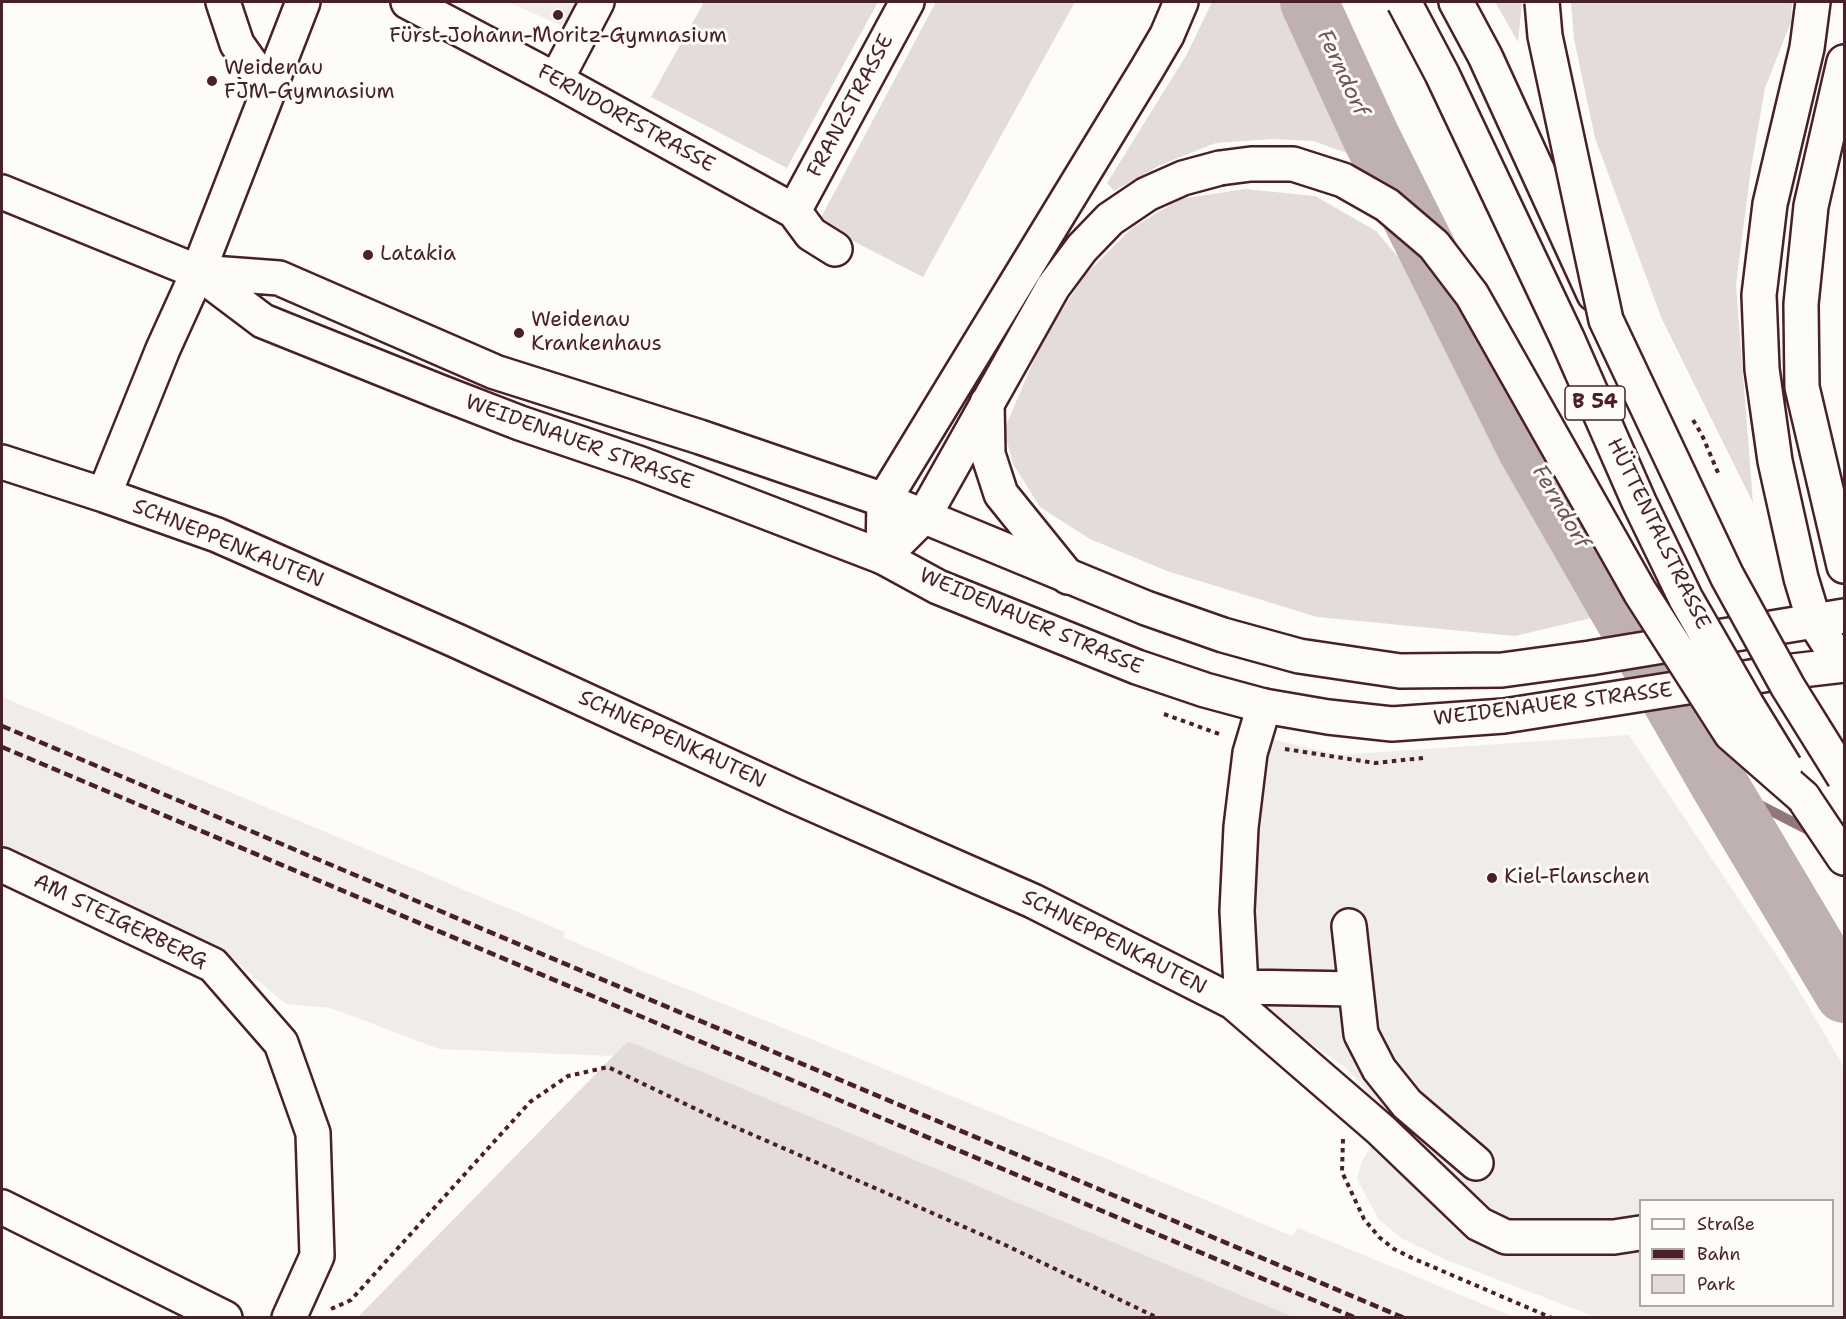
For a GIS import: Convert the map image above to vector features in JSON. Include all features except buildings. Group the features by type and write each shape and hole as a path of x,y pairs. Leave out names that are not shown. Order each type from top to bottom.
{"main road":[{"path":"223,2 237,44 269,89"},
{"path":"198,272 303,2"},
{"name":"FERNDORFSTRASSE","path":"408,2 795,211 811,234 835,249"},
{"path":"556,80 597,2"},
{"name":"FRANZSTRASSE","path":"795,211 907,2"},
{"path":"883,557 884,500 1147,69 1167,35 1181,2"},
{"name":"HÜTTENTALSTRASSE","path":"1404,2 1447,85 1562,328 1639,502 1686,599 1747,705 1803,796 1845,858"},
{"name":"HÜTTENTALSTRASSE","path":"1456,2 1485,56 1606,320 1728,576 1788,687 1845,777"},
{"path":"1542,2 1545,36 1606,320"},
{"path":"1812,2 1807,48 1770,204 1759,295 1762,369 1775,461 1801,578 1829,618 1844,660"},
{"path":"1845,62 1812,206 1801,304 1802,387 1835,498 1845,566"},
{"path":"883,557 924,516 1053,287 1082,248 1110,219 1147,194 1183,178 1220,168 1251,164 1293,164 1343,180 1387,205 1434,245 1472,294 1640,592 1731,734 1803,796"},
{"name":"WEIDENAUER STRASSE","path":"2,192 198,272 262,321 510,419 641,464 883,557 938,587 1137,667 1205,690 1264,706 1328,717 1392,724 1504,716 1737,680 1844,660"},
{"name":"WEIDENAUER STRASSE","path":"198,272 279,278 495,372 700,436 884,500 1146,608 1222,635 1299,657 1400,671 1502,670 1590,658 1829,618"},
{"name":"SCHNEPPENKAUTEN","path":"104,495 163,349 198,272"},
{"path":"987,402 988,454 1001,494 1068,577"},
{"name":"SCHNEPPENKAUTEN","path":"2,462 217,535 458,641 794,796 1033,901 1237,995 1479,1224 1506,1237 1614,1237 1639,1233"},
{"name":"SCHNEPPENKAUTEN","path":"1237,995 1237,911 1241,827 1250,753 1264,706"},
{"name":"AM STEIGERBERG","path":"2,865 213,965 281,1043 313,1134 317,1245 317,1256 289,1317"},
{"path":"1349,926 1361,1034 1379,1068 1407,1104 1476,1163"},
{"path":"1237,995 1356,989"},
{"path":"2,1207 225,1317"}],"path":[{"path":"321,1313 351,1300 530,1102 567,1076 608,1067 721,1120 1001,1243 1158,1317"},
{"path":"1357,1108 1342,1142 1342,1172 1364,1219 1379,1236 1394,1249 1552,1317"}],"shaded area":[{"name":"Fürst-Johann-Moritz-Gymnasium","path":"508,2 585,2 569,29"},
{"path":"2,697 565,932 563,937 652,975 1292,1236 1298,1228 1514,1317 1294,1317 628,1041 613,1056 439,1049 331,1008 286,1004 216,945 2,848"},
{"path":"1629,735 1789,974 1844,1067 1844,1317 1596,1317 1446,1260 1403,1239 1379,1220 1357,1179 1362,1161 1391,1116 1346,1068 1262,1009 1253,906 1257,810 1272,739 1339,755"}],"green space":[{"path":"704,2 878,2 787,168 651,97"},
{"path":"936,2 1075,2 923,277 818,223"},
{"path":"1212,2 1296,2 1366,160 1313,141 1272,139 1216,143 1158,166 1114,191 1107,183 1187,54"},
{"path":"1495,2 1522,2 1518,42"},
{"path":"1571,2 1792,2 1791,22 1765,88 1751,168 1736,285 1753,503 1661,317 1595,138 1574,39"},
{"path":"1245,189 1315,196 1376,231 1456,325 1612,613 1515,636 1317,617 1167,571 1090,539 1040,507 1013,464 1004,430 1043,339 1085,275 1132,228 1180,199"},
{"path":"628,1041 1294,1317 358,1317"}],"waterway":[{"name":"Ferndorf","path":"1309,2 1371,137 1526,448 1719,784 1844,994"},
{"path":"1719,784 1816,834"}],"railway":[{"path":"2,726 1404,1318"},
{"path":"2,747 1356,1318"}],"place":[{"name":"Fürst-Johann-Moritz-Gymnasium","path":"558,15"},
{"name":"Weidenau FJM-Gymnasium","path":"212,81"},
{"name":"Latakia","path":"368,255"},
{"name":"Weidenau Krankenhaus","path":"519,333"},
{"name":"Kiel-Flanschen","path":"1492,878"}]}
